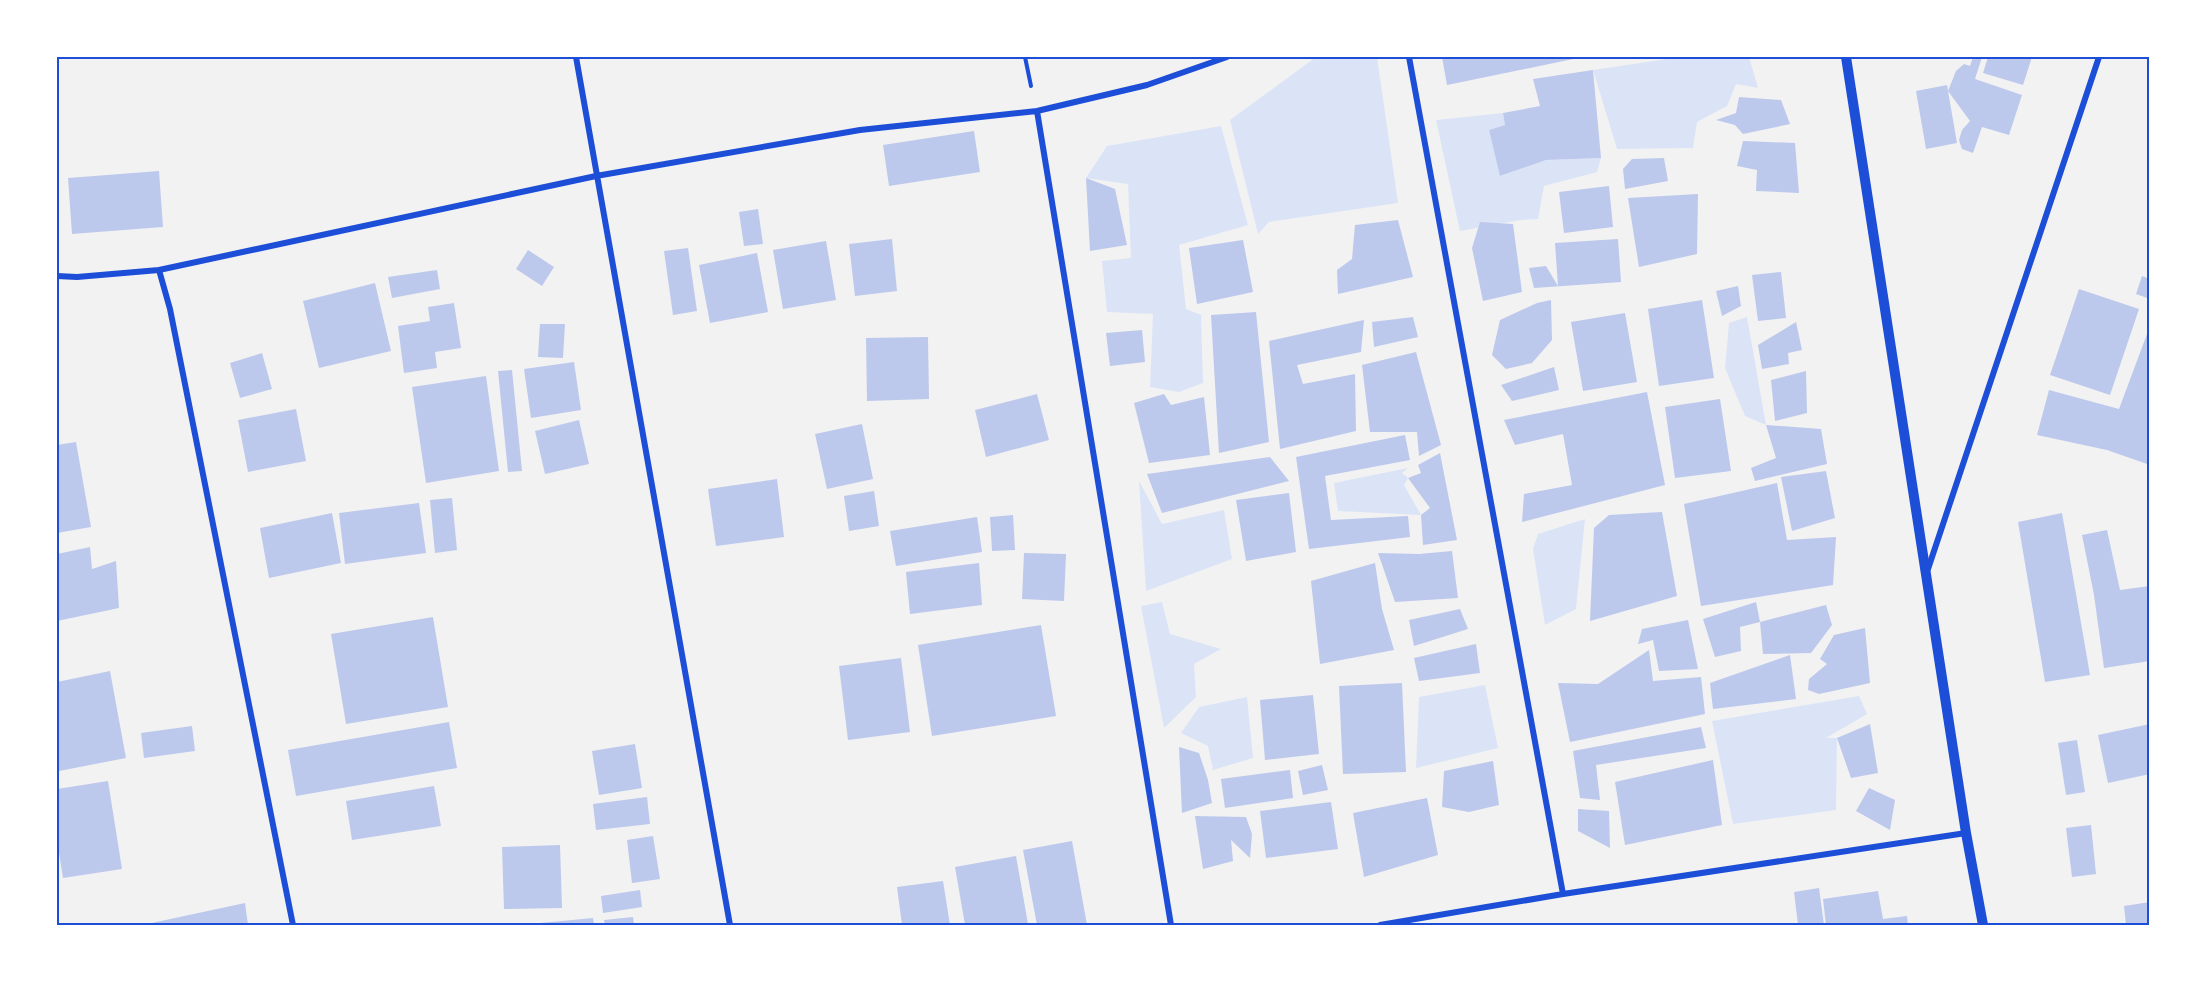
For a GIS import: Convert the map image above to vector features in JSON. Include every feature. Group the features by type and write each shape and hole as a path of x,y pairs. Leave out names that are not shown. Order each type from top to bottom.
{"street":[{"path":"576,57 730,925"},
{"path":"57,276 77,277 159,270 596,176 860,130 1037,111 1147,85 1227,57"},
{"path":"1409,57 1563,894"},
{"path":"1846,57 1966,833 1983,925"},
{"path":"1926,574 2099,57"},
{"path":"1037,111 1170,925"},
{"path":"159,270 172,320 293,925"},
{"path":"1380,925 1563,894 1966,833"}],"shaded area":[{"path":"1316,57 1377,57 1398,203 1269,222 1258,234 1230,120"},
{"path":"1680,57 1749,57 1758,88 1736,84 1727,106 1697,122 1693,148 1617,149 1593,70"},
{"path":"1503,113 1505,125 1489,130 1501,176 1546,160 1601,158 1597,172 1544,186 1538,219 1460,231 1436,120"},
{"path":"1221,126 1248,225 1179,245 1186,309 1201,315 1203,383 1179,392 1150,387 1153,314 1107,312 1102,261 1131,258 1128,184 1086,178 1107,146"},
{"path":"1747,317 1766,425 1745,416 1725,368 1729,323"},
{"path":"1408,468 1402,473 1408,478 1404,485 1421,515 1338,511 1334,483"},
{"path":"1139,481 1162,524 1224,510 1232,559 1146,591"},
{"path":"1585,519 1576,609 1545,625 1533,549 1538,534"},
{"path":"1162,602 1170,634 1221,649 1194,664 1196,697 1164,728 1141,606"},
{"path":"1485,685 1498,748 1416,768 1419,697"},
{"path":"1859,696 1867,714 1826,738 1837,738 1836,810 1733,824 1712,721"},
{"path":"1247,697 1253,758 1213,770 1208,746 1181,733 1199,707"}],"building":[{"path":"1442,57 1578,57 1578,58 1447,85"},
{"path":"1973,57 1982,57 1975,79 2022,95 2009,135 1982,127 1973,153 1962,149 1959,140 1962,130 1970,121 1948,91 1956,71 1964,64 1970,66"},
{"path":"1988,57 2032,57 2023,85 1983,73"},
{"path":"1593,70 1601,158 1546,160 1500,176 1489,130 1505,125 1503,113 1540,106 1533,79"},
{"path":"1947,85 1957,143 1926,149 1916,91"},
{"path":"1739,97 1781,100 1790,124 1743,134 1735,125 1716,120 1736,113"},
{"path":"974,131 980,172 889,186 883,145"},
{"path":"1743,141 1795,143 1799,193 1756,191 1757,170 1737,166"},
{"path":"1664,158 1668,181 1625,189 1623,169 1632,159"},
{"path":"159,171 163,227 72,234 68,178"},
{"path":"1086,178 1115,189 1127,245 1090,251"},
{"path":"1609,186 1613,227 1564,233 1559,192"},
{"path":"1698,194 1697,254 1639,267 1628,198"},
{"path":"758,209 763,244 744,246 739,212"},
{"path":"1398,220 1413,277 1338,294 1337,270 1352,259 1355,225"},
{"path":"1480,222 1513,224 1522,292 1483,301 1472,248"},
{"path":"892,239 897,291 855,296 849,244"},
{"path":"1618,239 1621,282 1534,288 1529,268 1546,266 1558,286 1555,243"},
{"path":"1243,240 1253,292 1197,304 1189,248"},
{"path":"826,241 836,300 783,309 773,250"},
{"path":"688,248 697,311 673,315 664,251"},
{"path":"528,250 554,267 542,286 516,269"},
{"path":"757,253 768,312 710,323 699,265"},
{"path":"437,270 440,289 392,298 388,277"},
{"path":"1781,272 1786,318 1758,321 1752,275"},
{"path":"2142,276 2150,279 2150,299 2136,294"},
{"path":"375,283 391,351 319,368 303,301"},
{"path":"1738,286 1741,306 1722,316 1716,291"},
{"path":"2079,289 2139,309 2110,395 2050,375"},
{"path":"1551,300 1552,340 1532,363 1506,369 1492,355 1500,320 1537,303"},
{"path":"1702,300 1714,378 1659,386 1648,309"},
{"path":"454,303 461,348 435,352 437,368 404,373 398,326 430,321 428,307"},
{"path":"1256,312 1269,442 1219,453 1211,315"},
{"path":"1625,313 1637,382 1583,391 1571,322"},
{"path":"1413,317 1418,337 1374,347 1372,322"},
{"path":"1364,320 1361,352 1297,365 1303,384 1355,374 1356,431 1280,449 1269,341"},
{"path":"1796,322 1802,350 1788,353 1789,364 1762,369 1758,345"},
{"path":"540,324 565,324 563,358 538,357"},
{"path":"2150,326 2150,465 2107,450 2037,435 2049,390 2119,409"},
{"path":"1142,330 1145,362 1110,366 1106,333"},
{"path":"928,337 929,399 867,401 866,338"},
{"path":"1416,352 1441,445 1419,456 1417,432 1370,432 1362,365"},
{"path":"262,353 272,389 240,398 230,363"},
{"path":"574,362 581,410 531,418 524,369"},
{"path":"1554,367 1559,390 1512,401 1501,385"},
{"path":"512,370 522,471 508,472 498,371"},
{"path":"1806,371 1807,413 1775,421 1771,380"},
{"path":"486,376 499,471 426,483 412,387"},
{"path":"1647,392 1665,485 1522,522 1524,494 1572,485 1563,434 1515,445 1504,420"},
{"path":"1037,394 1049,440 986,457 975,410"},
{"path":"1164,394 1171,405 1204,397 1210,455 1149,463 1134,403"},
{"path":"1720,399 1731,471 1675,478 1665,407"},
{"path":"296,409 306,461 248,472 238,420"},
{"path":"579,420 589,464 545,474 535,431"},
{"path":"862,424 873,479 827,489 815,434"},
{"path":"1766,425 1821,429 1827,464 1755,481 1751,468 1776,458"},
{"path":"1405,435 1410,460 1325,476 1331,520 1408,516 1410,537 1309,549 1296,457"},
{"path":"76,442 91,527 57,533 57,445"},
{"path":"1440,453 1457,540 1423,545 1421,515 1430,508 1408,478 1421,473 1418,465"},
{"path":"1270,457 1289,481 1162,513 1147,474"},
{"path":"1826,471 1835,518 1792,531 1781,477"},
{"path":"777,479 784,537 716,546 708,489"},
{"path":"1777,483 1787,540 1836,537 1833,585 1701,606 1684,504"},
{"path":"874,491 879,526 849,531 844,496"},
{"path":"1289,493 1296,552 1246,561 1236,500"},
{"path":"452,498 457,550 435,553 430,500"},
{"path":"419,503 426,553 345,564 339,513"},
{"path":"1662,512 1677,596 1590,621 1594,528 1609,515"},
{"path":"332,513 341,563 269,578 260,528"},
{"path":"2062,513 2090,675 2045,682 2018,522"},
{"path":"1013,515 1015,550 992,551 990,517"},
{"path":"977,517 982,552 896,566 890,531"},
{"path":"2107,530 2120,590 2150,586 2150,661 2104,668 2094,595 2082,535"},
{"path":"90,547 92,569 116,561 119,608 57,621 57,554"},
{"path":"1452,551 1458,598 1395,602 1378,553 1419,554"},
{"path":"1024,553 1066,554 1064,601 1022,599"},
{"path":"979,563 982,605 910,614 906,572"},
{"path":"1375,563 1382,609 1394,650 1320,664 1311,581"},
{"path":"1756,602 1760,622 1740,627 1741,651 1715,657 1703,619"},
{"path":"1826,605 1832,625 1811,653 1763,654 1760,622"},
{"path":"1460,609 1468,629 1414,646 1409,620"},
{"path":"433,617 448,707 346,724 331,634"},
{"path":"1688,620 1698,669 1659,671 1653,640 1638,644 1642,629"},
{"path":"1041,625 1056,716 932,736 918,645"},
{"path":"1865,628 1870,683 1819,694 1808,690 1809,679 1827,664 1820,659 1834,635"},
{"path":"1476,644 1480,673 1419,681 1414,658"},
{"path":"1649,650 1653,681 1701,677 1705,714 1570,742 1558,683 1598,684"},
{"path":"1790,655 1796,699 1713,709 1710,683"},
{"path":"901,658 910,732 848,740 839,666"},
{"path":"110,671 126,758 59,771 57,682"},
{"path":"1402,683 1406,772 1343,774 1339,686"},
{"path":"1313,695 1319,754 1265,760 1260,700"},
{"path":"449,722 457,768 296,796 288,750"},
{"path":"1870,724 1878,773 1851,778 1837,738"},
{"path":"2150,724 2150,774 2108,783 2098,735"},
{"path":"192,726 195,751 144,758 141,733"},
{"path":"1701,727 1706,748 1596,765 1600,800 1580,798 1573,751"},
{"path":"2077,740 2085,792 2066,795 2058,743"},
{"path":"635,744 642,788 599,795 592,751"},
{"path":"1179,747 1199,753 1208,780 1212,803 1182,813"},
{"path":"1713,760 1722,825 1625,845 1615,782"},
{"path":"1493,761 1499,805 1469,812 1442,807 1444,771"},
{"path":"1322,765 1328,790 1303,795 1298,771"},
{"path":"1290,770 1293,798 1225,808 1221,779"},
{"path":"108,781 122,869 63,878 57,840 57,789"},
{"path":"434,786 441,826 352,840 346,801"},
{"path":"1869,788 1895,800 1890,830 1856,811"},
{"path":"647,797 650,824 596,830 593,804"},
{"path":"1427,798 1438,855 1364,877 1353,813"},
{"path":"1331,802 1338,849 1266,858 1260,811"},
{"path":"1578,809 1609,811 1610,848 1578,831"},
{"path":"1195,816 1246,817 1252,834 1250,858 1231,840 1233,861 1203,869"},
{"path":"2091,825 2096,874 2072,877 2066,828"},
{"path":"653,836 660,879 632,883 627,840"},
{"path":"1072,841 1087,925 1037,925 1023,850"},
{"path":"560,845 562,908 504,909 502,847"},
{"path":"1016,856 1028,924 965,925 955,867"},
{"path":"943,881 950,925 902,925 897,887"},
{"path":"1819,888 1824,925 1798,925 1794,892"},
{"path":"640,890 642,907 603,913 601,896"},
{"path":"1878,891 1883,919 1907,916 1908,925 1826,925 1823,899"},
{"path":"2150,902 2150,925 2126,925 2124,906"},
{"path":"245,903 248,925 147,925 147,924"},
{"path":"633,917 634,925 605,925 604,920"},
{"path":"593,918 594,925 540,925 540,923"}]}
